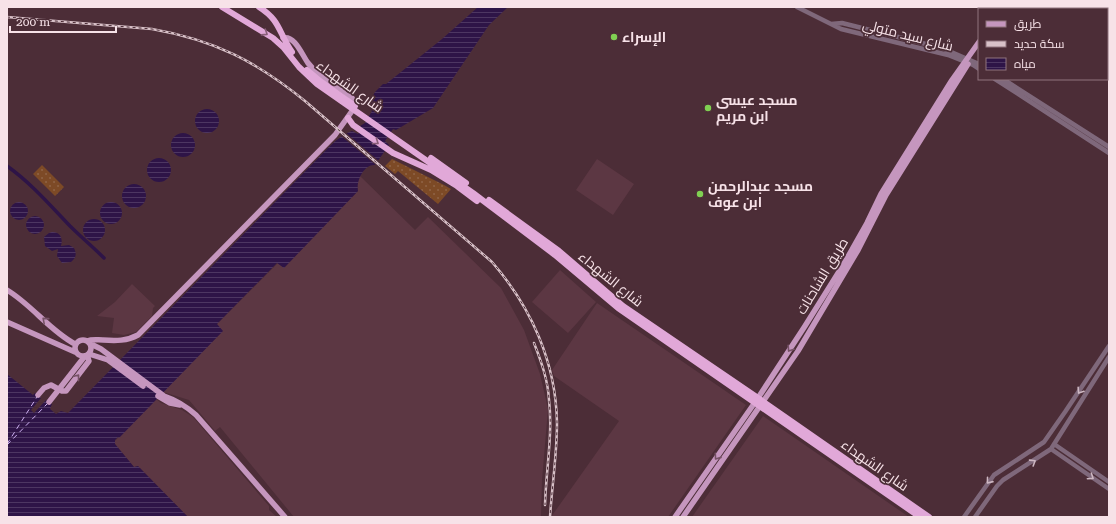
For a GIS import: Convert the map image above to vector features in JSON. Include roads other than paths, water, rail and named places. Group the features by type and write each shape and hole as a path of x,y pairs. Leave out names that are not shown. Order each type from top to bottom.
{"highway":[{"path":"222,7 287,48"},
{"path":"259,7 274,18 287,48"},
{"name":"شارع الشهداء","path":"287,48 303,66 320,81 558,251 623,306 920,517"},
{"path":"347,121 393,153 431,170 491,210 506,218"},
{"name":"شارع الشهداء","path":"459,180 555,255 618,308 759,402"},
{"name":"شارع الشهداء","path":"829,451 928,517"}],"main road":[{"path":"88,342 93,340 120,341 130,339 138,335 335,136 340,133 354,107 354,101 316,72 308,63 293,40 288,37 283,38"},
{"name":"طريق الشاحنات","path":"676,517 696,487 805,340 863,241 886,196 978,44"},
{"name":"طريق الشاحنات","path":"683,517 759,402 846,262 885,187 948,86 978,49"},
{"path":"7,290 65,338 75,344"},
{"path":"7,322 75,352 79,356 87,355 109,358"},
{"path":"805,326 808,329 811,329"},
{"path":"799,336 802,336 805,340"},
{"path":"75,344 79,341 88,342 98,347 109,358 163,397 196,415 285,517"},
{"path":"49,402 91,349 88,342"},
{"path":"75,344 75,352"},
{"path":"38,395 44,388 51,385 59,390"},
{"path":"696,487 702,490"},
{"path":"686,502 692,505"}],"street":[{"name":"شارع سيد متولي","path":"797,7 831,24 842,23 920,42 942,48 978,64"},
{"name":"شارع سيد متولي","path":"969,61 978,67"},
{"path":"997,80 1109,153"},
{"path":"1005,80 1109,148"},
{"path":"964,517 990,479 1005,467 1044,442 1109,346"},
{"path":"975,517 997,486 1051,449 1109,357"},
{"path":"1099,362 1102,365 1104,364"},
{"path":"1093,370 1096,370 1098,374"},
{"path":"1054,444 1109,482"},
{"path":"1051,449 1109,488"},
{"path":"1073,464 1076,459"},
{"path":"1014,462 1015,466 1020,470"},
{"path":"1005,467 1009,471 1010,476"}],"water":[{"path":"478,7 508,7 489,25 433,108 396,130 393,129 385,141 389,145 375,165 371,165 364,170 358,183 358,191 284,268 277,263 217,324 223,331 119,438 118,437 115,440 115,444 134,467 138,466 188,517 7,517 7,374 33,395 35,393 41,398 31,410 34,413 46,400 52,404 50,409 56,414 61,411 68,413 331,145 339,138 352,131 358,134 363,129 360,126 365,123 372,111 368,104 375,92 383,84 386,84 442,39"},
{"path":"207,109 216,112 219,121 216,130 207,133 198,130 195,121 198,112"},
{"path":"183,133 192,136 195,145 192,154 183,157 174,154 171,145 174,136"},
{"path":"159,158 168,161 171,170 168,179 159,182 150,179 147,170 150,161"},
{"path":"134,184 143,187 146,196 143,205 134,208 125,205 122,196 125,187"},
{"path":"15,202 23,202 28,207 26,218 23,220 15,220 10,215 10,207"},
{"path":"111,202 119,205 122,213 119,221 111,224 103,221 100,213 103,205"},
{"path":"31,216 39,216 44,221 42,232 39,234 31,234 26,229 26,221"},
{"path":"94,219 102,222 105,230 102,238 94,241 86,238 83,230 86,222"},
{"path":"52,232 55,232 61,236 61,246 69,245 74,248 76,256 71,262 62,263 57,256 58,249 52,251 45,246 44,237"}],"waterway":[{"path":"7,166 48,202 70,226 104,258"}],"railway":[{"path":"7,17 152,29 195,39 233,54 269,74 305,101 492,262 506,279 539,336 552,378 556,400 557,435 550,517"},
{"path":"534,343 546,378 550,413 550,439 545,505"}],"place":[{"name":"الإسراء","path":"614,37"},
{"name":"مسجد عيسى ابن مريم","path":"708,108"},
{"name":"مسجد عبدالرحمن ابن عوف","path":"700,194"}]}
